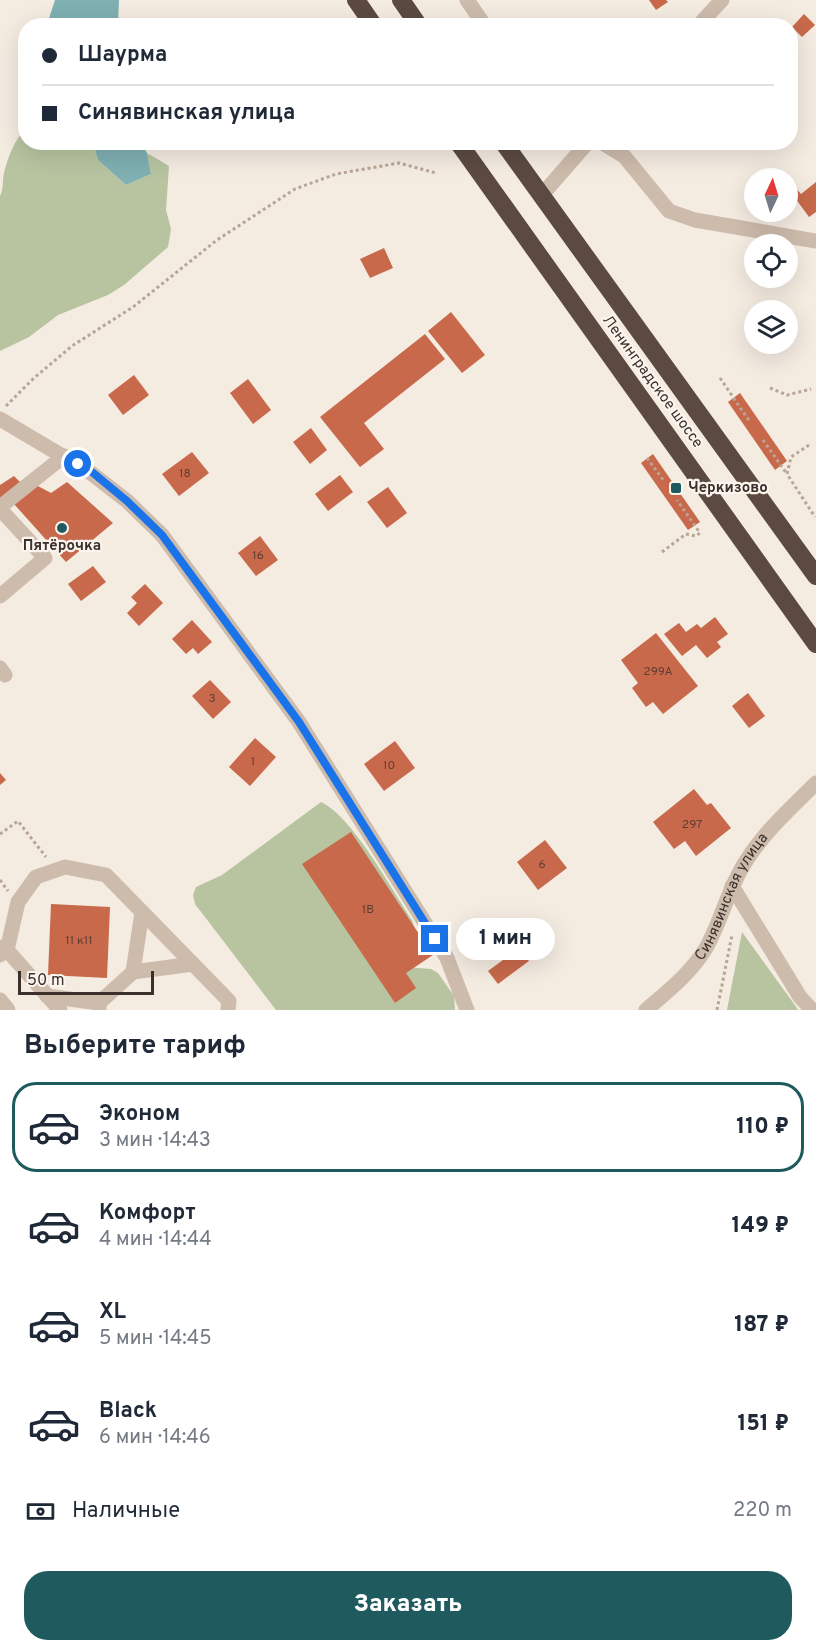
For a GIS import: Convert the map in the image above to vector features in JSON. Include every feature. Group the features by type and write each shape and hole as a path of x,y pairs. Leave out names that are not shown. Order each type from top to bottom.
{"highway":[{"path":"356,0 368,18"},
{"path":"401,0 413,18"},
{"name":"Ленинградское шоссе","path":"464,150 816,644"},
{"name":"Ленинградское шоссе","path":"509,150 815,571"}],"street":[{"path":"466,0 479,18"},
{"path":"705,18 722,0"},
{"path":"541,196 571,150"},
{"path":"614,150 624,156 669,211 695,220 816,241"},
{"path":"0,419 92,472 127,501 162,535 299,722 447,958 467,1010"},
{"path":"0,596 45,558 0,508 64,456"},
{"name":"Синявинская улица","path":"646,1010 686,975 706,947 732,886 745,862 763,836 816,783"},
{"path":"60,1010 2,951 18,902 36,877 65,867 106,875 229,1001 228,1010"},
{"path":"732,886 800,997 812,1010"},
{"path":"47,996 99,1006 133,972 142,912"},
{"path":"133,972 193,964"},
{"path":"0,1000 8,1010"}],"path":[{"path":"0,412 34,378 72,346 133,307 217,240 295,189 336,174 399,163 436,173"},
{"path":"720,378 750,422"},
{"path":"770,388 787,395 811,389"},
{"path":"763,440 815,516"},
{"path":"787,474 790,457 809,445"},
{"path":"648,458 664,481"},
{"path":"662,552 686,534 696,536 700,533 677,500"},
{"path":"0,834 18,821 56,871"},
{"path":"717,1010 733,932"}],"green space":[{"path":"18,139 18,150 95,150 98,160 126,185 151,174 147,153 169,166 166,210 171,229 168,247 124,285 108,295 58,315 29,337 0,351 0,196 10,155"},
{"path":"321,802 346,822 412,920 415,929 405,967 431,969 438,973 454,996 455,1010 276,1010 195,904 193,895 196,887 222,875"},
{"path":"742,932 797,1008 798,1010 727,1010"}],"water":[{"path":"55,0 119,0 118,18 49,18"},
{"path":"95,150 145,150 151,174 126,185 98,160"}],"building":[{"path":"649,0 666,0 668,2 656,10"},
{"path":"804,14 815,25 802,37 798,33 798,20"},
{"path":"816,182 816,212 809,217 798,202 798,190 801,194"},
{"path":"384,248 393,268 370,278 360,259"},
{"path":"451,312 485,355 462,373 428,331"},
{"path":"425,334 445,359 364,423 384,449 360,467 320,417"},
{"path":"134,375 149,395 123,415 108,395"},
{"path":"248,379 271,410 253,424 230,393"},
{"path":"740,393 787,461 775,470 728,402"},
{"path":"311,428 327,450 310,464 293,442"},
{"path":"192,452 209,473 179,496 162,474"},
{"path":"653,454 700,522 688,530 641,463"},
{"path":"340,475 353,492 328,511 315,494"},
{"path":"14,476 22,484 0,501 0,485"},
{"path":"67,482 113,523 66,562 14,504 36,485 51,493"},
{"path":"388,487 407,513 387,528 367,502"},
{"path":"260,536 278,560 256,576 238,553"},
{"path":"93,566 106,582 81,601 68,584"},
{"path":"145,584 163,603 139,626 127,613 137,603 131,597"},
{"path":"715,617 728,634 717,642 721,647 707,658 696,645 682,656 664,634 679,623 686,632 697,624 701,628"},
{"path":"192,620 212,642 198,654 193,648 186,654 172,639"},
{"path":"656,633 698,686 663,714 653,702 646,707 632,688 638,683 621,660"},
{"path":"210,680 231,702 213,719 192,696"},
{"path":"748,693 765,716 749,728 732,706"},
{"path":"255,738 276,757 250,786 229,767"},
{"path":"395,741 415,768 384,791 364,764"},
{"path":"0,773 6,780 0,785"},
{"path":"694,789 707,805 711,803 731,828 696,856 685,841 674,849 653,822"},
{"path":"351,832 433,955 406,973 416,988 395,1003 302,864"},
{"path":"545,840 567,868 538,890 517,862"},
{"path":"51,904 110,907 107,978 48,975"},
{"path":"519,948 529,961 498,984 488,971"}],"place":[{"name":"Черкизово","path":"676,488"},
{"name":"Пятёрочка","path":"62,528"}],"route":[{"path":"78,464 92,472 127,501 162,535 299,722 435,939"}]}
